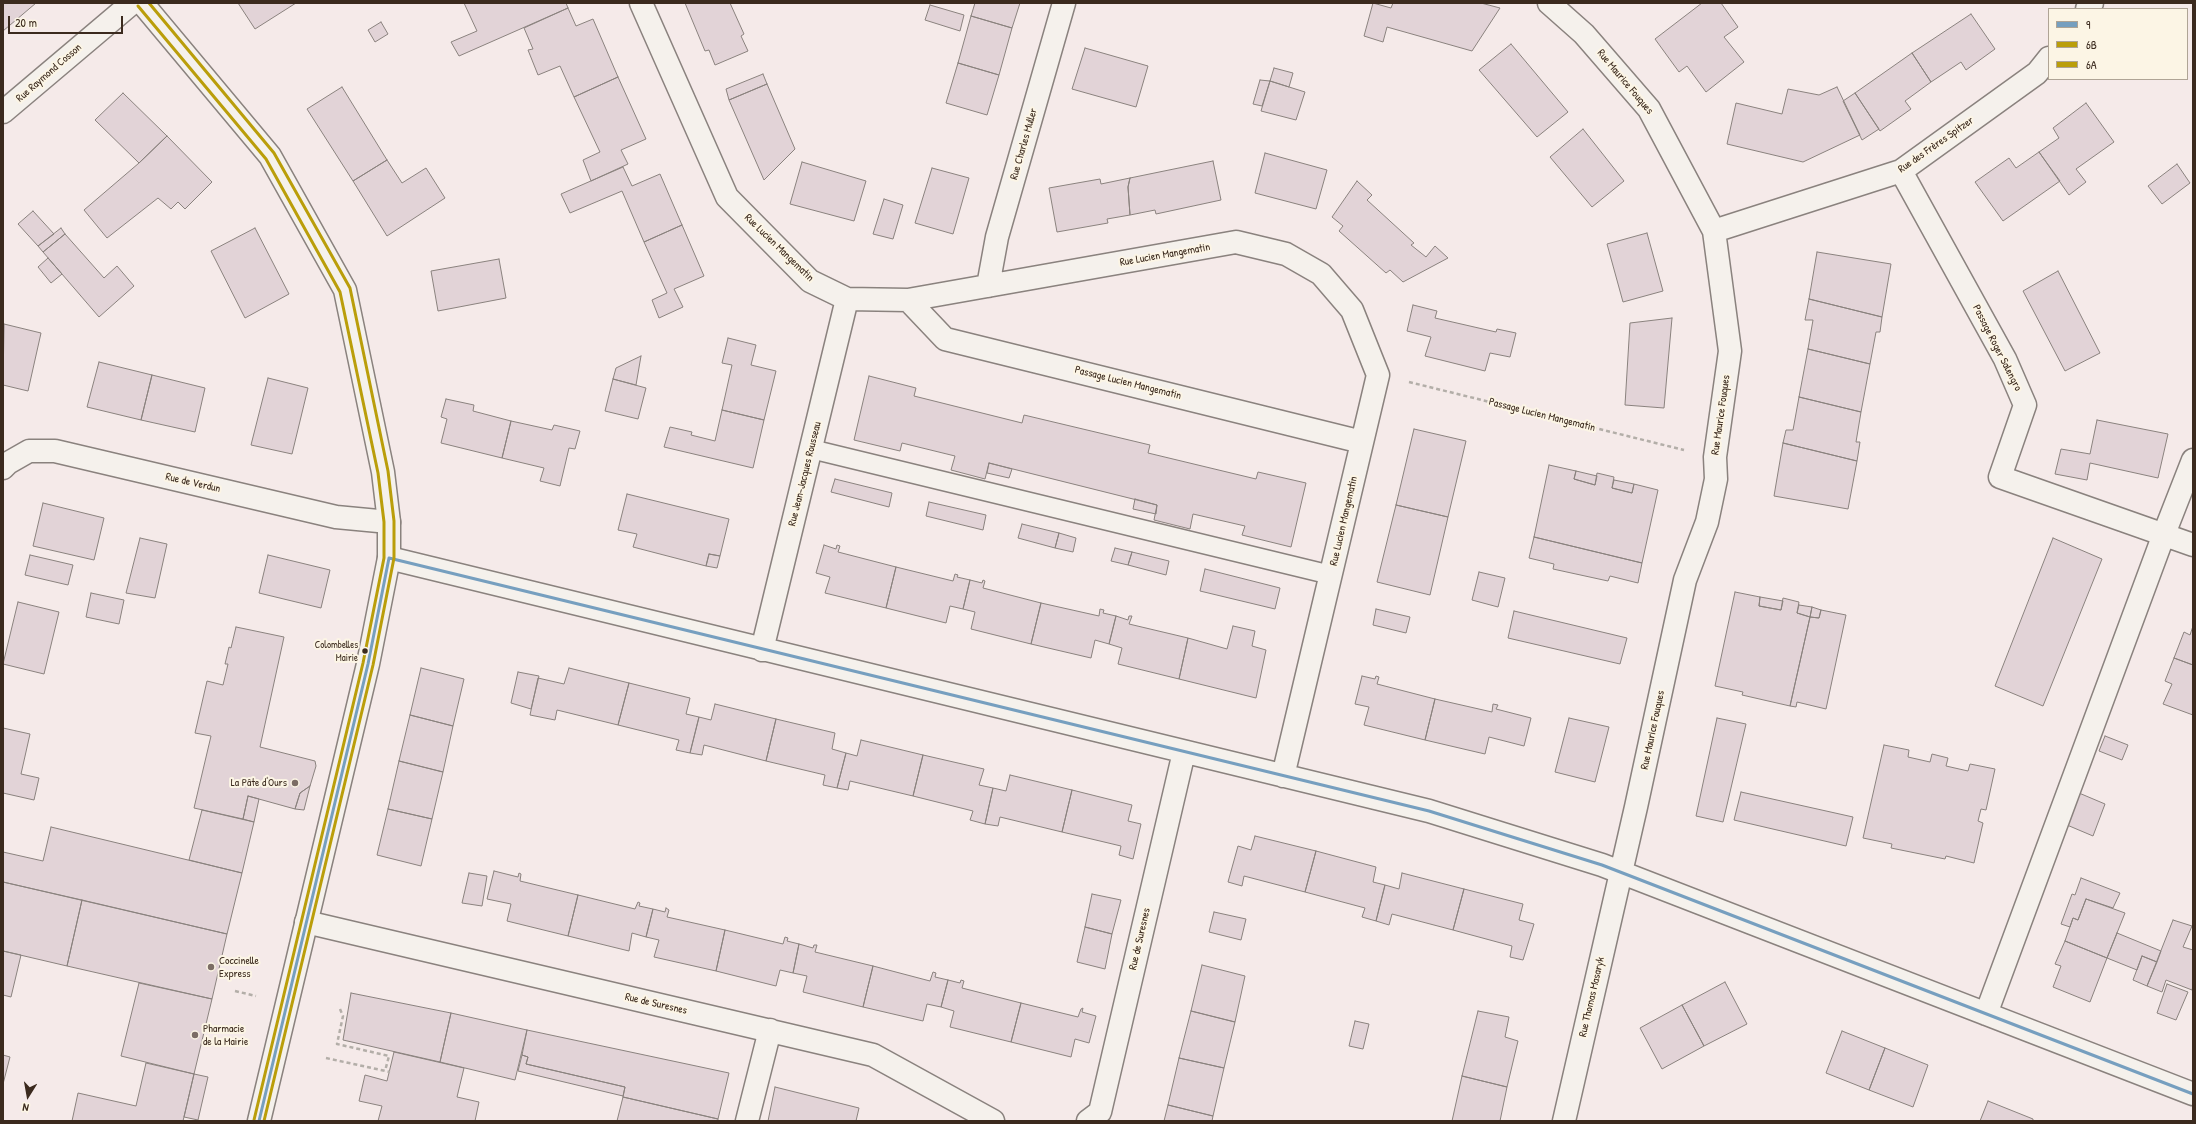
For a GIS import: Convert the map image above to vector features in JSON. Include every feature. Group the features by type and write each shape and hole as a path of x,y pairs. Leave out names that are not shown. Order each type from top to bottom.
{"street":[{"name":"Rue Raymond Cosson","path":"3,112 132,3"},
{"path":"142,3 270,156 345,290 383,472 389,522 389,558 368,664 259,1121"},
{"name":"Rue Lucien Mangematin","path":"641,3 727,197 810,281 847,299 908,300 1236,242 1286,254 1321,274 1352,310 1378,375 1283,776"},
{"name":"Rue Charles Muller","path":"988,286 997,237 1064,3"},
{"name":"Rue Maurice Fouques","path":"1549,3 1584,34 1649,108 1714,231 1730,351 1715,457 1716,479 1706,522 1686,580 1620,872"},
{"name":"Rue des Frères Spitzer","path":"1714,231 1901,171 2037,73 2048,59"},
{"name":"Passage Roger Salengro","path":"1901,171 2005,359 2025,405 2000,477 2193,545"},
{"name":"Rue Jean-Jacques Rousseau","path":"762,650 847,299"},
{"name":"Passage Lucien Mangematin","path":"908,300 945,339 1362,442"},
{"name":"Rue de Verdun","path":"3,468 8,463 29,451 56,451 336,517 389,522"},
{"path":"1986,1014 2164,534 2193,460"},
{"path":"389,558 762,650 1429,811 1570,854 1620,872 2193,1094"},
{"name":"Rue de Suresnes","path":"1088,1121 1100,1112 1184,752"},
{"name":"Rue Thomas Masaryk","path":"1564,1121 1620,872"},
{"name":"Rue de Suresnes","path":"306,922 873,1055 993,1121"},
{"path":"747,1121 770,1030"}],"lane":[{"path":"811,449 1331,575"}],"path":[{"name":"Passage Lucien Mangematin","path":"1406,381 1686,451"},
{"path":"235,991 260,997"},
{"path":"340,1009 343,1016 337,1044 389,1056 386,1071"},
{"path":"326,1058 390,1072"}],"building":[{"path":"3,3 36,3 3,31"},
{"path":"238,3 296,3 255,29"},
{"path":"464,3 566,3 568,8 459,56 451,42 477,31"},
{"path":"685,3 730,3 744,34 741,36 748,51 715,65 709,50 705,51"},
{"path":"975,3 1020,3 1012,28 971,16"},
{"path":"1373,3 1391,8 1393,3 1481,3 1500,8 1472,51 1387,27 1383,42 1364,36"},
{"path":"1702,3 1721,3 1738,27 1724,37 1744,62 1706,92 1687,66 1679,72 1655,39"},
{"path":"930,5 964,15 960,31 925,20"},
{"path":"568,8 576,26 593,19 618,77 574,97 560,66 538,75 528,50 533,49 524,28"},
{"path":"1971,14 1995,49 1966,70 1961,62 1931,82 1912,53"},
{"path":"971,16 1012,28 999,75 958,63"},
{"path":"381,22 388,34 375,42 368,30"},
{"path":"1511,44 1568,112 1537,137 1479,70"},
{"path":"1085,48 1148,66 1136,107 1072,89"},
{"path":"1912,53 1931,82 1905,101 1911,109 1880,131 1855,93"},
{"path":"958,63 999,75 987,115 946,103"},
{"path":"1274,68 1293,73 1289,87 1270,81"},
{"path":"763,74 767,84 729,100 726,89"},
{"path":"618,77 646,139 621,150 628,164 591,181 583,160 600,152 574,97"},
{"path":"1260,80 1270,81 1262,106 1253,104"},
{"path":"1270,81 1305,92 1296,120 1261,111"},
{"path":"767,84 795,149 764,180 729,100"},
{"path":"342,87 387,160 353,181 307,109"},
{"path":"1837,87 1860,135 1803,162 1727,144 1736,103 1782,114 1788,89 1819,95"},
{"path":"123,93 167,136 139,163 95,120"},
{"path":"1855,93 1879,129 1862,140 1843,101"},
{"path":"2086,103 2114,142 2076,169 2086,182 2069,195 2039,152 2059,138 2053,128"},
{"path":"1583,129 1624,181 1592,207 1550,157"},
{"path":"167,136 212,182 185,209 178,202 171,209 158,198 107,238 84,210 139,163"},
{"path":"2039,152 2060,181 2003,221 1975,182 2009,158 2016,168"},
{"path":"1265,153 1327,170 1316,209 1255,193"},
{"path":"387,160 402,183 426,168 445,198 387,236 353,181"},
{"path":"1213,161 1221,200 1156,214 1155,210 1130,215 1128,187 1130,178"},
{"path":"802,162 866,181 854,221 790,204"},
{"path":"2177,164 2190,183 2162,204 2148,186"},
{"path":"623,167 632,186 660,174 682,225 644,242 622,191 570,213 561,194"},
{"path":"932,168 969,178 953,234 915,223"},
{"path":"1130,178 1128,187 1130,215 1107,219 1108,223 1057,232 1049,188 1100,179 1101,184"},
{"path":"1357,181 1372,195 1367,200 1414,243 1411,245 1426,257 1435,246 1448,258 1403,282 1390,270 1386,273 1339,231 1343,226 1332,217"},
{"path":"884,199 903,205 893,239 873,234"},
{"path":"33,211 54,234 38,246 18,224"},
{"path":"682,225 704,276 674,289 683,307 659,318 652,300 667,293 644,242"},
{"path":"61,228 65,234 43,252 38,246"},
{"path":"255,228 289,294 245,318 211,251"},
{"path":"1647,233 1663,291 1623,302 1607,244"},
{"path":"65,234 104,278 117,266 134,286 99,317 43,252"},
{"path":"1817,252 1891,264 1882,317 1809,299"},
{"path":"48,258 62,274 51,283 38,267"},
{"path":"499,259 506,298 438,311 431,271"},
{"path":"2058,271 2100,353 2065,371 2023,291"},
{"path":"1809,299 1882,317 1880,332 1876,332 1870,364 1808,349 1813,320 1805,320"},
{"path":"1413,305 1437,311 1435,318 1496,332 1497,329 1516,333 1510,357 1490,353 1485,371 1425,356 1431,337 1407,331"},
{"path":"1672,318 1664,408 1625,405 1630,323"},
{"path":"4,324 41,333 28,391 3,385"},
{"path":"728,338 756,345 751,365 776,371 764,420 722,410 732,365 722,363"},
{"path":"1808,349 1870,364 1861,412 1799,397"},
{"path":"641,356 636,385 613,379 616,368"},
{"path":"99,362 152,375 141,420 87,407"},
{"path":"152,375 205,388 195,432 141,420"},
{"path":"869,376 916,388 914,396 1022,423 1024,415 1150,445 1148,453 1256,479 1258,472 1306,483 1291,547 1242,535 1245,526 1193,514 1190,529 1154,520 1157,505 989,463 985,479 951,470 955,456 902,443 900,451 854,440"},
{"path":"268,378 308,388 292,454 251,445"},
{"path":"613,379 646,388 638,419 605,411"},
{"path":"1799,397 1861,412 1856,442 1860,442 1857,461 1783,443 1786,430 1793,430"},
{"path":"446,399 474,405 473,411 511,421 502,458 441,443 447,419 441,417"},
{"path":"722,410 764,420 753,468 664,447 670,427 692,432 691,435 715,441"},
{"path":"2097,420 2168,434 2158,478 2090,463 2087,480 2055,474 2061,449 2090,454"},
{"path":"511,421 552,430 554,425 580,431 575,449 569,448 560,486 540,481 544,468 502,458"},
{"path":"1414,429 1466,441 1448,517 1396,505"},
{"path":"1783,443 1857,461 1848,509 1774,496"},
{"path":"989,463 1012,469 1009,478 987,473"},
{"path":"1549,465 1576,471 1574,479 1595,485 1597,473 1614,477 1612,488 1632,493 1634,484 1658,490 1642,563 1534,537"},
{"path":"1576,471 1597,476 1595,485 1574,479"},
{"path":"835,479 892,493 889,507 831,492"},
{"path":"1614,480 1634,484 1632,493 1612,488"},
{"path":"627,494 729,519 720,556 709,554 706,566 633,547 637,534 618,530"},
{"path":"1135,499 1157,505 1156,514 1133,509"},
{"path":"929,502 986,515 983,530 926,516"},
{"path":"43,503 104,518 94,560 33,546"},
{"path":"1396,505 1448,517 1430,595 1377,582"},
{"path":"1022,524 1059,533 1055,548 1018,538"},
{"path":"1059,533 1076,538 1073,552 1055,548"},
{"path":"1534,537 1642,563 1638,583 1610,576 1608,581 1553,569 1554,564 1529,558"},
{"path":"140,538 167,544 155,598 126,593"},
{"path":"2053,538 2102,559 2043,706 1995,686"},
{"path":"824,545 836,549 837,545 840,546 838,552 896,567 886,608 825,593 830,577 816,573"},
{"path":"1115,548 1132,552 1128,565 1111,561"},
{"path":"1132,552 1169,561 1166,575 1128,565"},
{"path":"709,554 720,556 717,568 706,566"},
{"path":"30,555 73,565 68,585 25,575"},
{"path":"268,555 330,570 321,608 259,593"},
{"path":"896,567 953,581 955,574 958,575 957,577 970,580 963,609 950,606 946,623 886,608"},
{"path":"1205,569 1280,588 1275,609 1200,591"},
{"path":"1479,572 1505,578 1498,607 1472,600"},
{"path":"970,580 982,583 983,580 985,581 983,588 1041,603 1031,644 971,629 975,612 963,609"},
{"path":"1735,592 1760,597 1759,606 1781,610 1783,598 1799,602 1797,613 1810,617 1790,706 1742,695 1743,692 1715,686"},
{"path":"91,593 124,600 119,624 86,617"},
{"path":"1760,597 1783,601 1781,610 1759,606"},
{"path":"18,602 59,612 44,674 3,664"},
{"path":"1041,603 1099,616 1100,609 1104,610 1103,613 1116,616 1109,644 1095,640 1091,658 1031,644"},
{"path":"1799,605 1812,607 1810,617 1797,613"},
{"path":"1812,607 1821,610 1819,618 1810,617"},
{"path":"1376,609 1410,617 1406,633 1373,625"},
{"path":"1821,610 1846,615 1826,709 1797,702 1796,707 1790,706 1810,617 1819,618"},
{"path":"1514,611 1627,638 1620,664 1508,638"},
{"path":"1116,616 1128,620 1129,616 1132,616 1129,624 1188,638 1179,679 1118,664 1122,648 1109,644"},
{"path":"1233,626 1255,631 1252,646 1266,650 1256,698 1179,679 1188,638 1227,649"},
{"path":"2193,626 2193,665 2174,658 2184,632 2190,635"},
{"path":"236,627 284,637 260,747 315,761 316,766 310,786 300,793 295,809 248,796 243,819 194,808 211,736 195,733 207,681 223,685 228,664 225,664"},
{"path":"2174,658 2193,665 2193,715 2163,704 2172,684 2165,681"},
{"path":"421,668 464,679 453,726 410,715"},
{"path":"569,668 629,683 618,725 557,710 555,720 530,715 538,678 564,684"},
{"path":"518,672 539,676 531,709 511,703"},
{"path":"1362,676 1375,679 1376,676 1379,677 1377,684 1435,699 1425,740 1364,725 1369,707 1355,704"},
{"path":"629,683 690,698 686,714 699,717 690,753 676,750 679,740 618,725"},
{"path":"1435,699 1492,712 1493,704 1498,705 1496,709 1531,718 1524,746 1489,737 1485,754 1425,740"},
{"path":"715,704 776,719 766,761 704,745 702,755 690,753 699,717 711,720"},
{"path":"410,715 453,726 443,772 399,761"},
{"path":"1569,718 1609,727 1595,782 1555,772"},
{"path":"1717,718 1746,724 1723,822 1696,816"},
{"path":"776,719 835,733 832,749 846,753 837,788 823,785 825,775 766,761"},
{"path":"3,728 30,734 21,774 39,778 34,800 3,793"},
{"path":"2105,736 2128,745 2122,760 2099,751"},
{"path":"861,740 923,755 913,796 850,781 848,790 837,788 846,753 857,756"},
{"path":"1884,745 1909,750 1908,757 1930,762 1932,754 1948,758 1946,766 1968,771 1970,764 1995,769 1986,810 1981,809 1978,821 1983,823 1974,863 1946,856 1945,859 1891,848 1892,844 1863,838"},
{"path":"923,755 984,769 979,785 993,788 985,824 970,820 973,811 913,796"},
{"path":"399,761 443,772 432,819 388,809"},
{"path":"1010,775 1072,790 1062,832 1000,817 998,826 985,824 993,788 1006,791"},
{"path":"310,786 304,810 295,809 300,793"},
{"path":"1072,790 1132,805 1128,821 1141,824 1133,859 1119,855 1121,846 1062,832"},
{"path":"1741,792 1853,817 1846,846 1734,820"},
{"path":"2079,793 2105,804 2093,836 2067,825"},
{"path":"248,796 259,799 254,822 243,819"},
{"path":"388,809 432,819 421,866 377,855"},
{"path":"202,810 254,822 242,873 189,860"},
{"path":"51,827 242,873 227,934 3,882 3,852 43,861"},
{"path":"1255,836 1316,851 1305,892 1244,876 1242,886 1228,882 1238,846 1251,850"},
{"path":"1316,851 1376,867 1373,882 1385,885 1376,921 1362,917 1365,908 1305,892"},
{"path":"494,871 518,877 519,873 521,874 520,881 578,895 568,936 507,921 511,904 487,899"},
{"path":"469,873 487,876 482,906 462,903"},
{"path":"1402,873 1464,889 1453,930 1392,914 1389,925 1376,921 1385,885 1399,889"},
{"path":"2081,878 2120,893 2113,908 2086,899 2078,920 2073,918 2070,927 2061,924 2072,894 2075,895"},
{"path":"3,882 82,900 67,966 3,951"},
{"path":"1464,889 1523,904 1519,920 1534,924 1523,960 1510,957 1512,946 1453,930"},
{"path":"1092,894 1121,900 1112,934 1085,927"},
{"path":"578,895 635,909 638,902 640,903 639,906 653,909 646,937 632,933 629,951 568,936"},
{"path":"2086,899 2125,913 2107,958 2065,941 2073,918 2078,920"},
{"path":"82,900 227,934 212,999 67,966"},
{"path":"666,908 669,910 667,917 725,930 716,971 654,957 659,940 646,937 653,909 665,912"},
{"path":"1214,912 1246,919 1241,940 1209,932"},
{"path":"2173,920 2192,926 2183,947 2193,950 2193,986 2192,990 2166,980 2162,992 2147,986"},
{"path":"1085,927 1112,934 1105,969 1077,962"},
{"path":"725,930 783,944 785,937 788,938 787,941 799,944 793,973 780,970 776,986 716,971"},
{"path":"2117,933 2161,951 2157,962 2142,956 2137,970 2107,958"},
{"path":"2065,941 2107,958 2090,1002 2053,987 2061,966 2055,964"},
{"path":"799,944 813,948 814,945 817,945 815,952 873,966 863,1007 803,992 807,976 793,973"},
{"path":"3,951 21,955 11,997 3,995"},
{"path":"2142,956 2157,962 2147,986 2133,980"},
{"path":"1202,965 1245,976 1235,1022 1191,1011"},
{"path":"873,966 930,981 933,972 936,973 935,977 948,980 941,1007 927,1004 923,1021 863,1007"},
{"path":"948,980 960,983 961,980 964,981 962,988 1021,1003 1011,1042 950,1027 954,1011 941,1007"},
{"path":"1725,982 1747,1024 1704,1046 1682,1005"},
{"path":"139,983 212,999 194,1074 121,1056"},
{"path":"2167,984 2188,992 2176,1020 2157,1013"},
{"path":"351,993 451,1013 440,1062 343,1040"},
{"path":"1021,1003 1078,1017 1081,1009 1083,1008 1082,1012 1096,1016 1089,1043 1075,1039 1071,1057 1011,1042"},
{"path":"1682,1005 1704,1046 1662,1069 1640,1028"},
{"path":"1191,1011 1235,1022 1224,1068 1179,1058"},
{"path":"1478,1011 1509,1017 1505,1037 1518,1041 1507,1087 1462,1076"},
{"path":"451,1013 527,1030 515,1080 440,1062"},
{"path":"1355,1021 1369,1024 1363,1049 1349,1046"},
{"path":"527,1030 729,1073 718,1119 623,1097 625,1087 526,1064 528,1057 522,1055"},
{"path":"1842,1031 1885,1048 1869,1090 1826,1073"},
{"path":"1885,1048 1928,1065 1913,1107 1869,1090"},
{"path":"394,1052 464,1068 457,1097 479,1102 475,1121 378,1121 382,1106 359,1101 365,1075 387,1081"},
{"path":"3,1055 10,1057 3,1084"},
{"path":"522,1055 528,1057 526,1064 625,1087 623,1096 518,1071"},
{"path":"1179,1058 1224,1068 1213,1116 1168,1105"},
{"path":"146,1063 194,1074 183,1121 72,1121 78,1093 136,1106"},
{"path":"194,1074 208,1077 198,1120 184,1117"},
{"path":"1462,1076 1507,1087 1500,1121 1452,1121"},
{"path":"775,1087 859,1108 856,1121 768,1121"},
{"path":"623,1097 718,1119 718,1121 617,1121"},
{"path":"1988,1101 2033,1119 2033,1121 1980,1121"},
{"path":"1168,1105 1213,1116 1212,1121 1164,1121"}],"transit line":[{"name":"6A","path":"149,3 274,153 350,288 388,471 394,521 394,558 373,665 264,1121"},
{"name":"6B","path":"138,6 266,159 340,292 378,473 384,522 384,558 363,663 254,1120"},
{"name":"9","path":"389,558 1429,811 1602,865 2193,1094"},
{"name":"9","path":"259,1121 368,664 389,558"}],"place":[{"name":"Colombelles Mairie","path":"365,651"},
{"name":"La Pâte d'Ours","path":"295,783"},
{"name":"Coccinelle Express","path":"211,967"},
{"name":"Pharmacie de la Mairie","path":"195,1035"}]}
